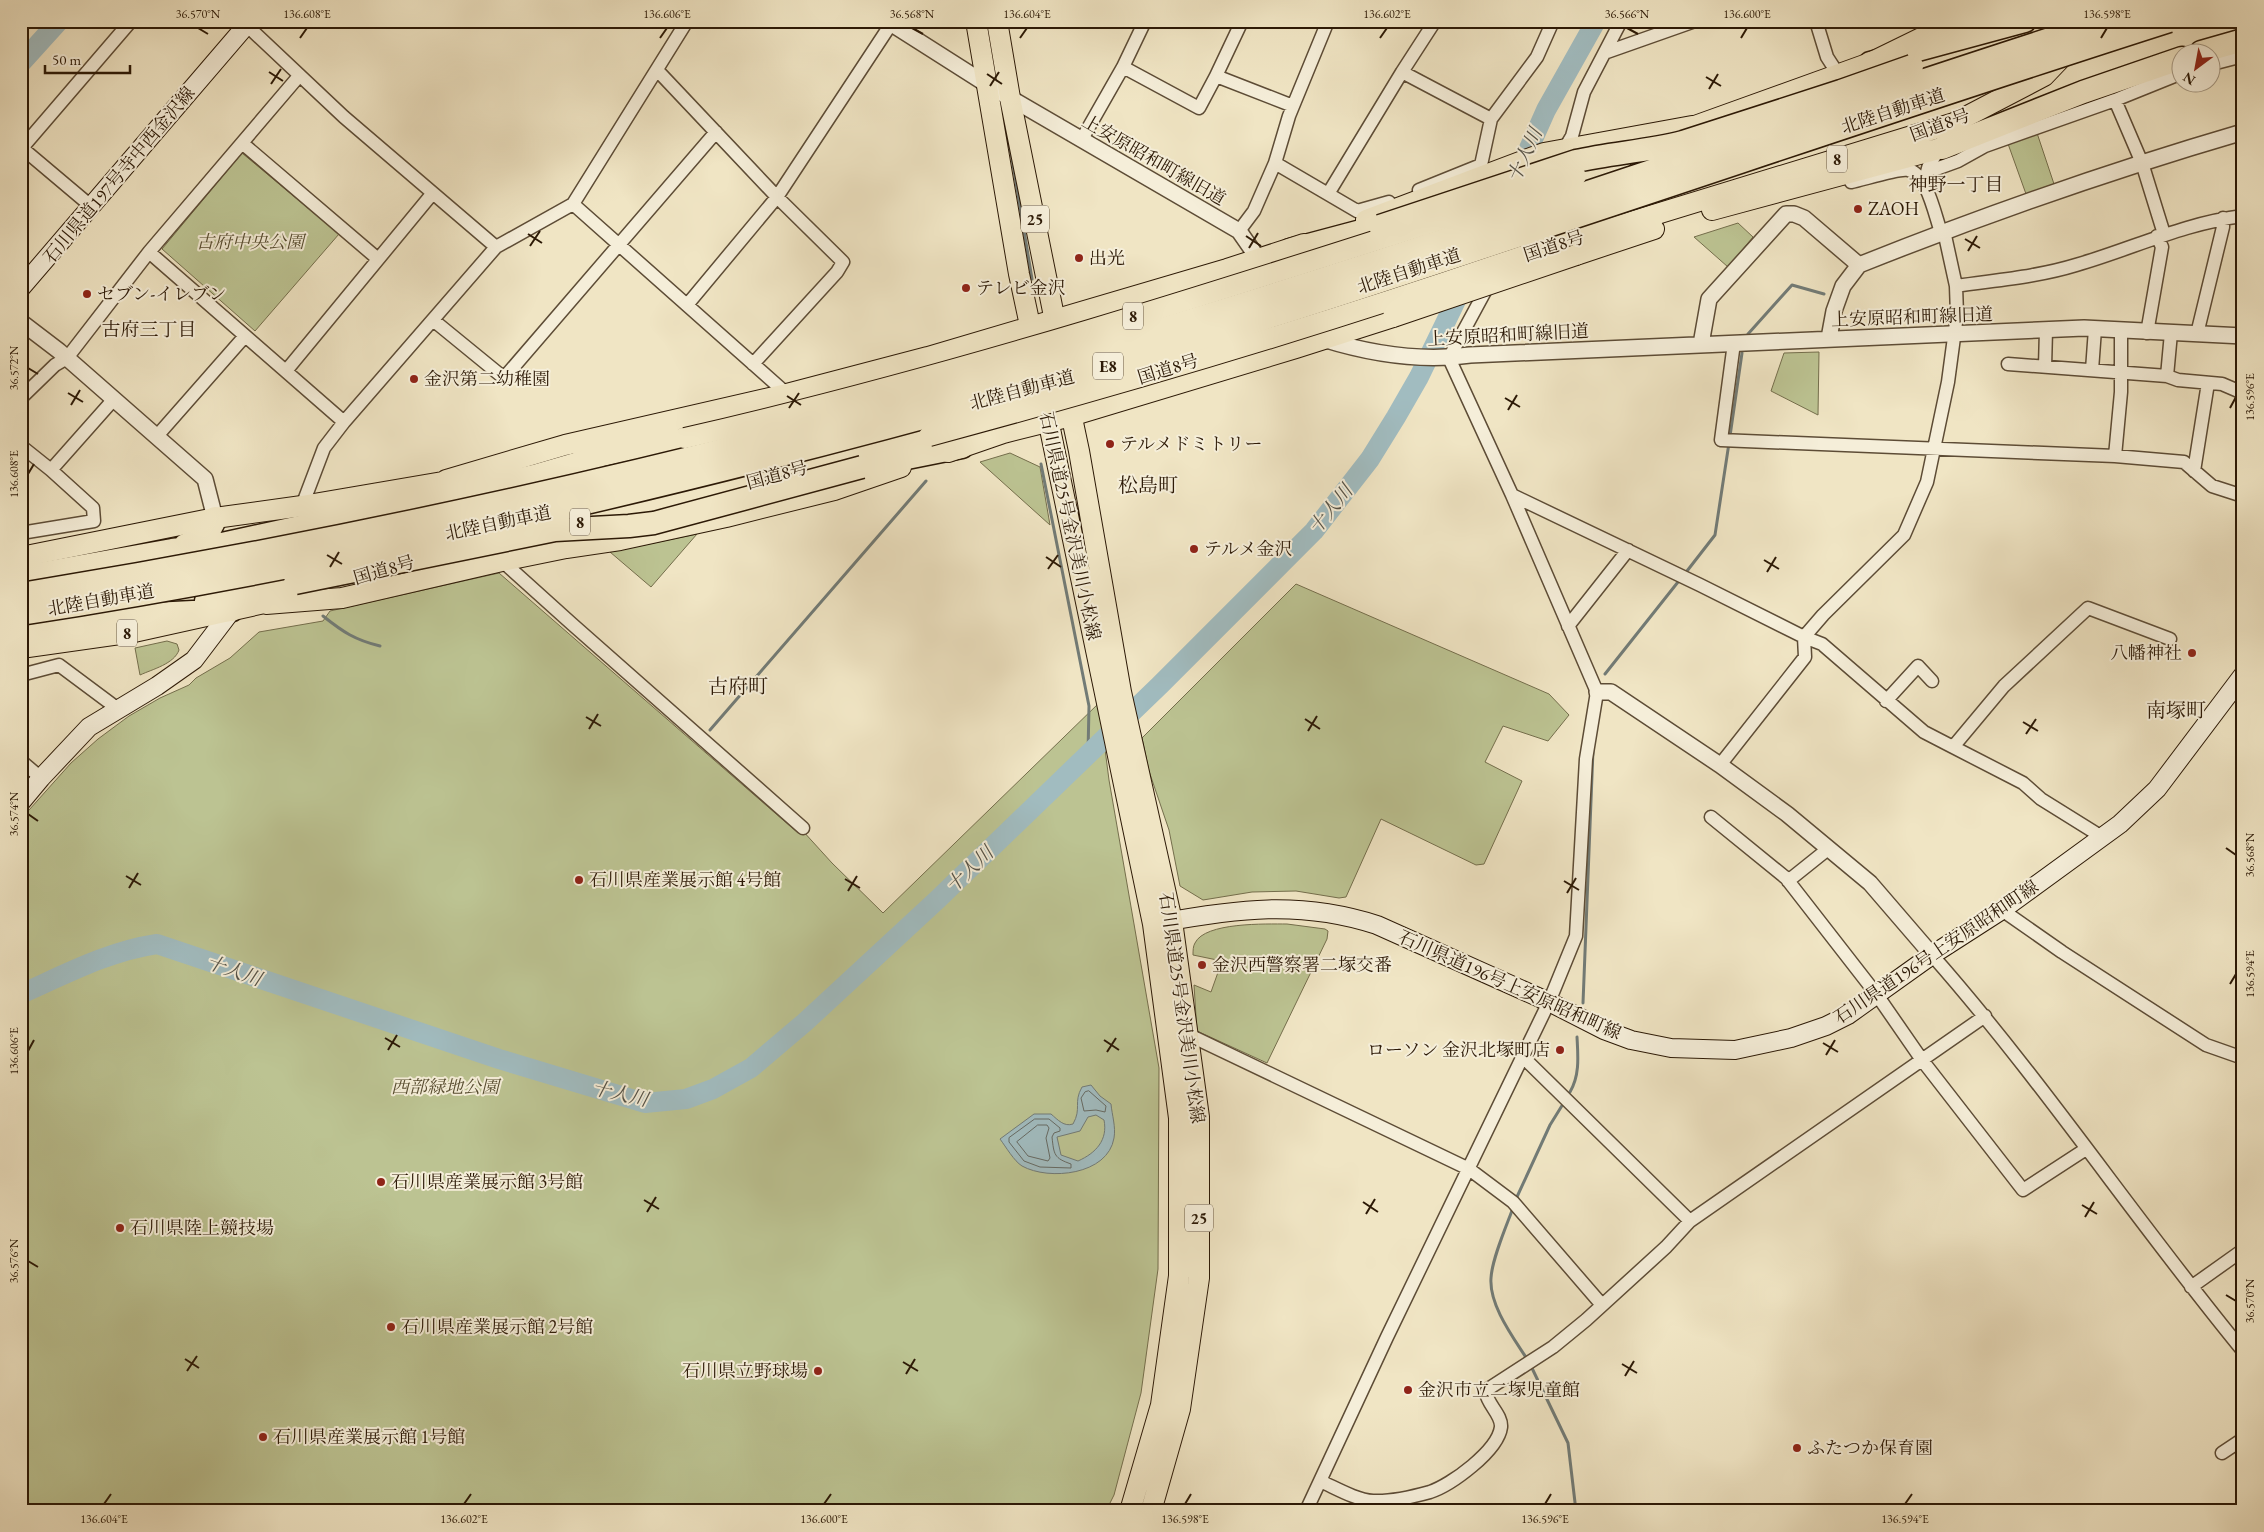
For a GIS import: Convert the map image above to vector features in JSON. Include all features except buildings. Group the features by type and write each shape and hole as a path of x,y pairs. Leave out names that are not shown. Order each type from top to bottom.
{"highway":[{"path":"1870,63 2025,21"},
{"path":"1290,250 1380,226 1576,160 1683,142 1841,91 1998,36 2032,21"},
{"name":"北陸自動車道","path":"21,594 265,551 543,493 681,461 939,393 1238,306 2106,21"},
{"name":"北陸自動車道","path":"21,614 270,570 551,512 832,442 1057,381 1369,285 2170,21"},
{"path":"2222,46 2243,40"},
{"path":"1942,148 2099,86 2172,61"},
{"path":"21,631 134,615 555,530 654,523 862,467 962,447"},
{"path":"21,577 172,550 222,544 534,476 596,458"},
{"path":"172,550 199,540 213,525 215,518"},
{"path":"134,615 232,610"}],"main road":[{"name":"石川県道25号金沢美川小松線","path":"976,21 1019,274 1031,327 1048,422 1115,698"},
{"name":"石川県道25号金沢美川小松線","path":"997,21 1010,98 1055,320 1071,416 1080,451 1124,749 1189,1035 1199,1117 1199,1278 1180,1409 1151,1511"},
{"name":"8","path":"21,558 215,518 302,506 446,480 596,458 798,411 1021,350 1249,281 1576,176 1622,159 1692,126 1870,63 1956,21"},
{"name":"国道8号","path":"21,648 134,632 266,604 422,558 544,527 618,515 929,436 1103,388 1284,334 1432,288 1549,247 1954,123 2044,76 2097,21"},
{"name":"石川県道197号寺中西金沢線","path":"23,289 246,23"},
{"path":"1819,180 1936,134 1954,123"},
{"name":"8","path":"446,480 565,445 787,394 1031,327 1258,260 1290,250 1482,170 1504,167 1544,153 1692,126"},
{"path":"266,604 342,598 502,560 620,540 726,517 834,490 1003,433 1071,416 1393,317 1712,210 1942,148"},
{"path":"21,802 89,727 157,686 194,660 232,610"},
{"name":"石川県道196号上安原昭和町線","path":"1163,922 1239,910 1296,908 1348,916 1377,925 1549,1002 1604,1030 1631,1040 1671,1048 1735,1050 1791,1038 1826,1026 1877,995 1932,955 2002,910 2102,838 2140,808 2157,790 2243,675"},
{"name":"石川県道25号金沢美川小松線","path":"1130,1511 1160,1404 1179,1276 1179,1118 1163,922"}],"street":[{"path":"92,207 22,148 131,21"},
{"path":"302,506 324,448 344,422 496,247 573,204 687,21"},
{"path":"1082,139 1123,67 1145,21"},
{"path":"1123,67 1199,108 1242,21"},
{"path":"1240,231 1254,211 1275,163 1293,106 1328,21"},
{"path":"1328,194 1435,21"},
{"path":"1275,163 1357,211 1482,170 1491,119 1537,57 1553,21"},
{"path":"1306,1511 1549,1002 1576,936 1586,759 1596,692 1512,495 1449,358 1572,136 1584,92 1607,52 1621,21"},
{"path":"1607,52 1695,21"},
{"path":"1816,21 1827,57 1838,74"},
{"path":"246,23 299,76 432,194 496,247"},
{"path":"686,305 777,197 889,23"},
{"name":"上安原昭和町線旧道","path":"889,23 986,84 1240,231 1258,260 1323,339 1407,358 1449,358 1470,355 1701,344 2046,330 2095,329 2243,336"},
{"path":"2222,61 2243,56"},
{"path":"657,70 777,197 843,262 838,272 753,364"},
{"path":"1402,72 1491,119"},
{"path":"21,398 55,365 67,358 149,252 299,76"},
{"path":"1216,76 1293,106"},
{"path":"1936,169 1958,161 1985,146 2115,100 2172,77"},
{"path":"2115,100 2142,163 2161,235 2162,247 2147,332"},
{"path":"432,320 504,378 716,132"},
{"path":"1829,338 1834,311 1843,286 1859,265 1944,232 2142,163 2243,132"},
{"path":"242,143 378,259"},
{"path":"1720,765 1805,657 1804,637 1823,615 1904,534 1927,482 1956,334 1958,315 1956,286 1944,232 1926,171 1929,163 1942,148"},
{"path":"1745,202 1806,193 1907,169 1916,174 1926,186 1944,232"},
{"path":"286,371 432,194"},
{"path":"573,204 787,394"},
{"path":"1701,344 1709,299 1786,214 1794,214 1804,218 1859,265"},
{"path":"1956,286 2030,276 2076,265 2161,235 2223,218 2243,216"},
{"path":"2197,334 2223,227 2223,218"},
{"path":"149,252 344,422"},
{"path":"21,322 114,398 205,479 215,518"},
{"path":"2092,370 2095,329"},
{"path":"2045,367 2046,330"},
{"path":"2115,456 2121,392 2121,331"},
{"path":"2167,376 2171,333"},
{"path":"157,436 245,336"},
{"path":"1734,343 1721,440 2115,456 2184,462 2212,486 2243,496"},
{"path":"2008,364 2167,376 2178,380 2222,384 2243,394"},
{"path":"2194,471 2208,383"},
{"path":"51,470 114,398"},
{"path":"21,446 93,508 94,521 21,532"},
{"path":"1512,495 1822,644 1924,732 2023,783 2041,799 2102,838"},
{"path":"1568,626 1628,550"},
{"path":"502,560 579,631 802,828"},
{"path":"1953,747 2004,686 2088,608 2170,639"},
{"path":"21,675 59,665 118,709"},
{"path":"1886,701 1918,666 1932,681"},
{"path":"1596,692 1611,692 1720,765 1787,814 1870,883 1985,1016 2190,1288 2238,1336 2243,1351"},
{"path":"21,761 41,778"},
{"path":"1711,817 1788,881 1877,995 1922,1060 2023,1190 2086,1149"},
{"path":"1788,881 1828,849"},
{"path":"2002,910 2062,952 2206,1045 2243,1058"},
{"path":"1320,1481 1373,1501 1402,1499 1432,1491 1470,1468 1497,1439 1501,1426 1496,1412 1487,1399 1486,1393 1488,1389 1553,1347 1666,1247 1690,1222 1985,1016"},
{"path":"1189,1035 1469,1169 1513,1202 1602,1305"},
{"path":"1523,1057 1690,1222"},
{"path":"2190,1288 2243,1250"},
{"path":"2222,1453 2243,1439"}],"green space":[{"path":"2037,133 2054,184 2026,194 2007,141"},
{"name":"古府中央公園","path":"242,153 339,234 255,331 162,249"},
{"path":"1738,223 1753,237 1728,267 1694,237"},
{"path":"1819,352 1818,415 1771,391 1784,353"},
{"path":"1010,453 1040,467 1050,525 980,462"},
{"path":"697,534 651,587 610,552"},
{"name":"西部緑地公園","path":"499,573 798,833 802,830 832,863 883,913 1099,703 1109,780 1159,1068 1158,1269 1141,1393 1114,1495 1106,1511 21,1511 21,819 71,763 98,739 129,716 160,698 189,685 196,678 230,658 259,632 323,621 330,611"},
{"path":"1296,584 1549,694 1569,715 1548,741 1503,726 1485,762 1522,781 1484,864 1476,865 1381,819 1346,897 1339,898 1296,891 1252,892 1203,900 1180,886 1169,830 1149,771 1142,738"},
{"path":"167,641 177,644 179,650 173,659 140,675 135,648"},
{"path":"1251,924 1287,924 1325,929 1328,931 1327,939 1267,1063 1197,1031 1194,985 1211,992 1222,961 1193,955 1193,949 1201,936 1211,931"}],"water":[{"path":"1091,1085 1100,1096 1111,1104 1114,1138 1109,1150 1101,1160 1076,1172 1061,1173 1033,1171 1019,1164 1000,1139 1034,1114 1051,1114 1064,1124 1073,1124 1077,1114 1078,1097 1082,1087","holes":["1096,1115 1104,1120 1104,1134 1095,1150 1078,1161 1061,1155 1057,1137 1080,1131 1088,1117"]}],"waterway":[{"path":"21,63 59,21"},
{"name":"十人川","path":"1518,173 1546,110 1596,21"},
{"path":"1010,146 1032,279"},
{"name":"十人川","path":"21,994 105,958 139,947 157,944 499,1059 645,1103 686,1099 713,1089 751,1068 804,1023 937,900 1159,686 1314,531 1370,459 1396,417 1419,377 1465,282"},
{"path":"1748,334 1792,285 1824,294"},
{"path":"1730,436 1742,353"},
{"path":"1687,571 1715,535 1729,443"},
{"path":"1041,464 1089,706 1088,753"},
{"path":"710,730 926,481"},
{"path":"1605,674 1678,582"},
{"path":"323,616 350,635 380,646"},
{"path":"1583,1003 1593,750"},
{"path":"1570,1092 1577,1072 1577,1037"},
{"path":"1516,1199 1550,1125 1563,1104"},
{"path":"1513,1208 1494,1262 1491,1288 1503,1320 1527,1359"},
{"path":"1530,1364 1568,1443 1576,1511"}],"place":[{"name":"ZAOH","path":"1858,209"},
{"name":"出光","path":"1079,258"},
{"name":"テレビ金沢","path":"966,288"},
{"name":"セブン-イレブン","path":"87,294"},
{"name":"金沢第二幼稚園","path":"414,379"},
{"name":"テルメドミトリー","path":"1110,444"},
{"name":"テルメ金沢","path":"1194,549"},
{"name":"八幡神社","path":"2192,653"},
{"name":"石川県産業展示館 4号館","path":"579,880"},
{"name":"金沢西警察署二塚交番","path":"1202,965"},
{"name":"ローソン 金沢北塚町店","path":"1560,1050"},
{"name":"石川県産業展示館 3号館","path":"381,1182"},
{"name":"石川県陸上競技場","path":"120,1228"},
{"name":"石川県産業展示館 2号館","path":"391,1327"},
{"name":"石川県立野球場","path":"818,1371"},
{"name":"金沢市立二塚児童館","path":"1408,1390"},
{"name":"石川県産業展示館 1号館","path":"263,1437"},
{"name":"ふたつか保育園","path":"1797,1448"}],"district":[{"name":"神野一丁目","path":"1956,184"},
{"name":"古府三丁目","path":"149,329"},
{"name":"松島町","path":"1148,485"},
{"name":"古府町","path":"738,686"},
{"name":"南塚町","path":"2176,710"}]}
